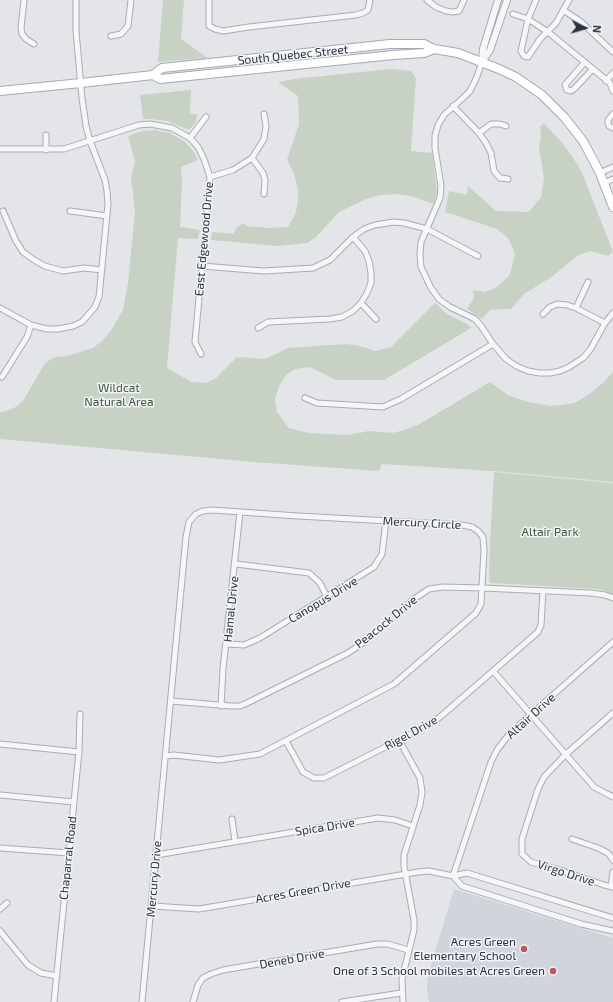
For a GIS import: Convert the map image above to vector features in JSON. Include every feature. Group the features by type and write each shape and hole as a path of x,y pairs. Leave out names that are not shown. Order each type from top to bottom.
{"main road":[{"name":"South Quebec Street","path":"0,91 81,84 153,75 160,79 424,53 434,49 458,53 516,77 534,89 550,103 578,134 589,151 600,173 613,207"}],"street":[{"path":"24,0 21,28 22,34 26,39 34,44"},
{"path":"0,308 31,325 58,329 73,326 82,322 95,307 100,292 107,216 107,191 105,180 90,141 86,126 76,31 76,0"},
{"path":"111,36 121,34 128,26 131,0"},
{"path":"209,0 209,26 215,30 223,31 249,26 356,15 368,10 370,0"},
{"path":"427,0 436,7 453,12 459,11 464,0"},
{"path":"482,62 483,48 498,0"},
{"path":"507,0 490,50 482,62 470,91 444,114 438,125 435,136 435,148 442,186 440,198 421,242 421,267 431,288 439,299 450,307 475,319 506,359 516,366 534,372 550,373 569,367 583,358 594,343 604,323 613,313"},
{"path":"536,0 528,19 521,51 524,56 528,57 540,39 556,23 569,0"},
{"path":"564,10 580,21 613,52"},
{"path":"514,14 528,19 548,32 592,70 610,83 613,90"},
{"path":"584,63 565,85 567,90 571,91 574,89 592,70"},
{"path":"606,81 613,73"},
{"path":"453,106 479,133 486,143 491,153 494,171 500,178 508,178"},
{"path":"210,177 233,170 252,158 264,139 266,126 264,114"},
{"path":"613,114 608,120 609,126 613,128"},
{"path":"190,138 206,117"},
{"name":"East Edgewood Drive","path":"0,150 64,149 139,125 150,124 172,128 190,138 198,147 210,177 194,342 201,354"},
{"path":"479,133 491,124 506,126"},
{"path":"46,134 46,150"},
{"path":"252,158 263,173 265,180 264,194"},
{"path":"600,173 613,167"},
{"path":"604,183 613,179"},
{"path":"2,211 16,241 24,252 34,260 45,266 64,271 84,268 102,270"},
{"path":"70,211 107,216"},
{"path":"202,266 264,271 313,268 330,260 353,237 364,229 384,223 404,223 427,229 478,256"},
{"path":"258,328 268,322 330,319 342,317 353,311 361,303 367,293 371,283 371,273 369,261 365,251 353,237"},
{"path":"576,308 588,282"},
{"path":"361,303 376,320"},
{"path":"542,314 550,307 557,304 567,305 576,308 604,323"},
{"path":"2,377 27,337 31,325"},
{"path":"305,398 317,403 383,407 401,399 493,344"},
{"name":"Mercury Circle","path":"203,511 240,512 462,525 472,527 478,531 484,544 482,604 476,613 394,684 260,754 219,760 174,754 166,756 186,537 189,522 196,514 203,511"},
{"name":"Hamal Drive","path":"221,706 223,669 236,564 240,512"},
{"name":"Canopus Drive","path":"227,644 236,645 252,642 374,567 382,554 386,521"},
{"path":"236,564 309,574 320,583 327,597"},
{"name":"Peacock Drive","path":"171,701 221,706 240,706 247,703 348,653 367,640 411,601 429,589 443,587 591,593 613,598"},
{"name":"Rigel Drive","path":"286,741 303,772 314,778 324,778 425,727 440,717 538,632 542,625 543,591"},
{"name":"Altair Drive","path":"453,876 491,762 497,750 510,733 613,642"},
{"path":"493,671 594,787 613,797"},
{"path":"565,755 613,713"},
{"name":"Chaparral Road","path":"54,1002 79,752 80,714"},
{"path":"400,740 420,778 422,788 420,805 404,855 404,866 414,920 414,930 402,979 402,1002"},
{"path":"0,744 79,752"},
{"name":"Virgo Drive","path":"565,755 544,777 538,789 522,839 522,854 531,862 612,887"},
{"name":"Mercury Drive","path":"142,1002 166,756"},
{"path":"0,795 74,802"},
{"name":"Spica Drive","path":"156,855 378,818 395,820 413,826"},
{"path":"232,819 236,841"},
{"path":"572,839 608,853 613,860"},
{"path":"0,848 69,853"},
{"name":"Acres Green Drive","path":"152,906 200,909 429,871 453,876 467,873 613,918"},
{"path":"612,887 613,872"},
{"name":"Acres Green Drive","path":"453,876 462,886 581,924 613,932"},
{"path":"0,909 8,903"},
{"path":"0,931 28,965 41,973 57,976"},
{"name":"Deneb Drive","path":"192,1002 198,985 203,978 223,970 377,944 388,944 408,950"},
{"path":"342,1002 401,993"}],"shaded area":[{"name":"Acres Green Elementary School","path":"454,889 613,938 613,1002 429,1002 427,989 428,975"}],"green space":[{"path":"163,0 184,0 181,39 208,58 158,62"},
{"path":"391,69 411,71 416,78 411,151 432,153 437,192 434,204 411,196 395,194 380,195 366,199 339,212 316,237 307,243 278,246 211,240 212,232 234,234 236,228 243,223 247,226 270,228 288,227 296,212 298,189 294,174 287,160 299,124 298,96 278,82"},
{"path":"191,90 190,113 197,115 196,122 189,130 167,121 143,119 140,95"},
{"path":"544,123 563,144 578,165 613,252 608,256 590,251 577,256 553,276 524,294 511,309 490,310 482,319 467,309 474,298 473,290 485,292 497,287 510,275 515,254 508,238 497,229 445,212 449,191 467,195 468,186 496,211 529,212 541,197 544,178 539,147 541,136 540,127"},
{"name":"Wildcat Natural Area","path":"154,130 170,133 185,142 194,152 198,160 181,167 182,182 180,227 200,230 198,239 178,238 167,368 192,382 206,383 216,378 237,357 265,359 288,348 347,344 364,347 375,351 391,347 435,303 447,314 467,324 471,328 384,380 336,380 310,367 295,369 286,375 279,386 275,399 277,412 289,428 308,433 348,435 369,431 392,433 401,431 418,425 490,382 508,395 528,402 550,406 574,403 587,396 604,382 613,372 613,482 493,471 382,464 379,471 254,462 0,439 0,412 14,408 23,401 45,363 55,357 67,356 93,348 103,340 112,329 123,310 128,283 135,212 131,178 135,161 128,136 142,131"},
{"name":"Altair Park","path":"494,472 613,483 613,594 598,589 491,583 489,580 490,543"}],"place":[{"name":"Acres Green Elementary School","path":"524,949"},
{"name":"One of 3 School mobiles at Acres Green","path":"553,971"}]}
